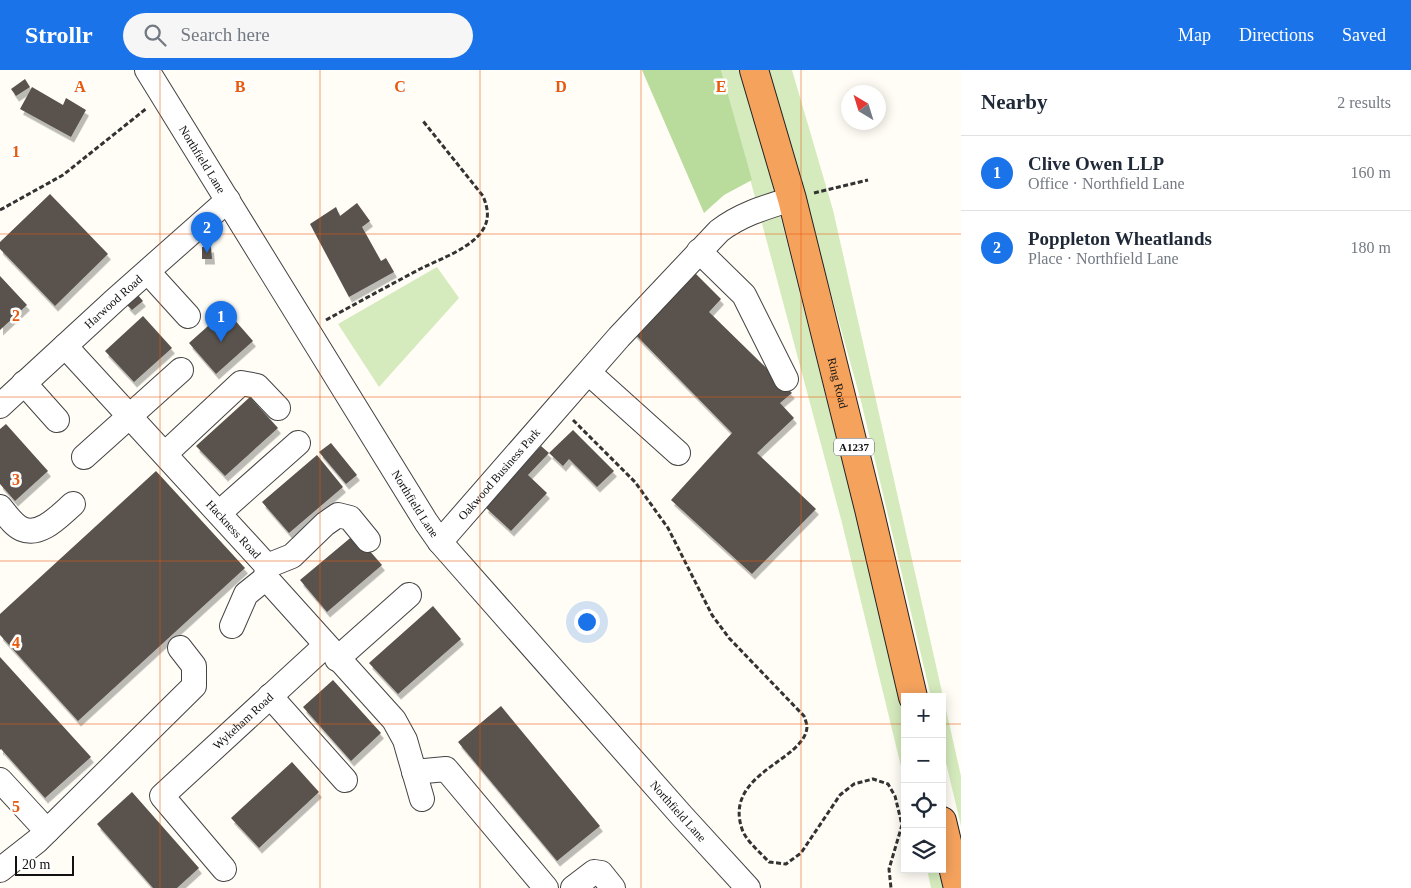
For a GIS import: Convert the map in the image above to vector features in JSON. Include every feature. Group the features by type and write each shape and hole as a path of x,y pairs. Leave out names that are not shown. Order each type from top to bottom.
{"highway":[{"name":"Ring Road","path":"754,70 792,199 870,508 912,693"},
{"path":"944,828 958,888"}],"street":[{"name":"Northfield Lane","path":"147,70 440,542 675,809 748,888"},
{"name":"Oakwood Business Park","path":"440,542 620,337 719,231 748,213 792,199"},
{"name":"Harwood Road","path":"0,406 228,200"},
{"path":"699,251 744,295 786,380"},
{"path":"148,272 188,316"},
{"name":"Hackness Road","path":"65,346 219,513 331,652 394,720 405,740 422,798"},
{"path":"84,457 181,370"},
{"path":"589,373 678,453"},
{"path":"24,383 58,420"},
{"path":"165,454 241,383 257,386 278,408"},
{"path":"219,513 298,443"},
{"path":"0,507 23,529 35,530 47,526 73,504"},
{"path":"232,626 246,594 267,572 292,556 325,524 338,516 350,518 368,540"},
{"name":"Wykeham Road","path":"224,869 162,796 270,696 409,595"},
{"path":"5,866 47,831 194,686 194,666 180,648"},
{"path":"270,696 345,780"},
{"path":"414,772 446,769 546,888"},
{"path":"0,780 47,831"},
{"path":"572,888 594,872 601,874 613,888"}],"path":[{"path":"0,210 64,175 163,96"},
{"path":"308,330 466,246 480,233 487,220 488,209 483,196 422,121"},
{"path":"792,199 868,180"},
{"path":"560,407 636,482 668,528 712,616 729,638 804,716 807,728 800,743 757,777 743,795 739,812 742,830 769,862 786,864 802,853 840,795 854,784 874,779 888,784 896,796 902,825 889,869 891,888"}],"green space":[{"path":"642,70 721,70 752,180 724,195 704,213"},
{"path":"721,70 742,70 766,159 901,695 901,766 842,523"},
{"path":"769,70 792,70 833,210 942,693 930,693 861,401"},
{"path":"437,267 459,298 379,387 338,324"},
{"path":"946,710 961,776 961,826 946,763"},
{"path":"928,873 942,873 945,888 931,888"}],"building":[{"path":"25,79 30,87 16,96 11,89"},
{"path":"32,87 63,105 66,98 86,110 71,137 20,109"},
{"path":"50,194 108,254 55,306 0,249 0,242"},
{"path":"357,203 370,221 362,227 381,261 386,258 394,272 349,297 310,224 336,207 340,216"},
{"path":"202,247 211,247 212,259 202,259"},
{"path":"692,270 721,299 709,312 792,393 780,403 794,418 757,453 816,509 752,574 671,500 732,433 632,331"},
{"path":"0,276 27,305 0,330"},
{"path":"137,294 143,301 132,310 126,304"},
{"path":"226,310 253,341 216,374 189,343"},
{"path":"143,316 172,348 134,382 105,351"},
{"path":"250,397 278,428 225,476 196,446"},
{"path":"6,424 48,471 15,501 0,484 0,429"},
{"path":"573,430 614,471 597,487 569,459 563,466 549,453"},
{"path":"331,443 357,475 346,484 319,452"},
{"path":"541,446 549,453 528,475 547,493 511,531 485,507"},
{"path":"317,455 343,487 289,533 262,502"},
{"path":"156,471 245,568 78,721 0,635 0,614"},
{"path":"355,534 382,565 327,612 300,580"},
{"path":"433,606 461,639 398,694 369,663"},
{"path":"0,657 91,757 45,798 0,750"},
{"path":"333,680 381,733 351,761 303,707"},
{"path":"501,706 600,826 557,861 458,742"},
{"path":"292,762 319,792 259,848 231,818"},
{"path":"132,792 199,868 177,888 153,888 97,824"}],"place":[{"name":"Poppleton Wheatlands","path":"207,253"},
{"name":"Clive Owen LLP","path":"221,342"}]}
